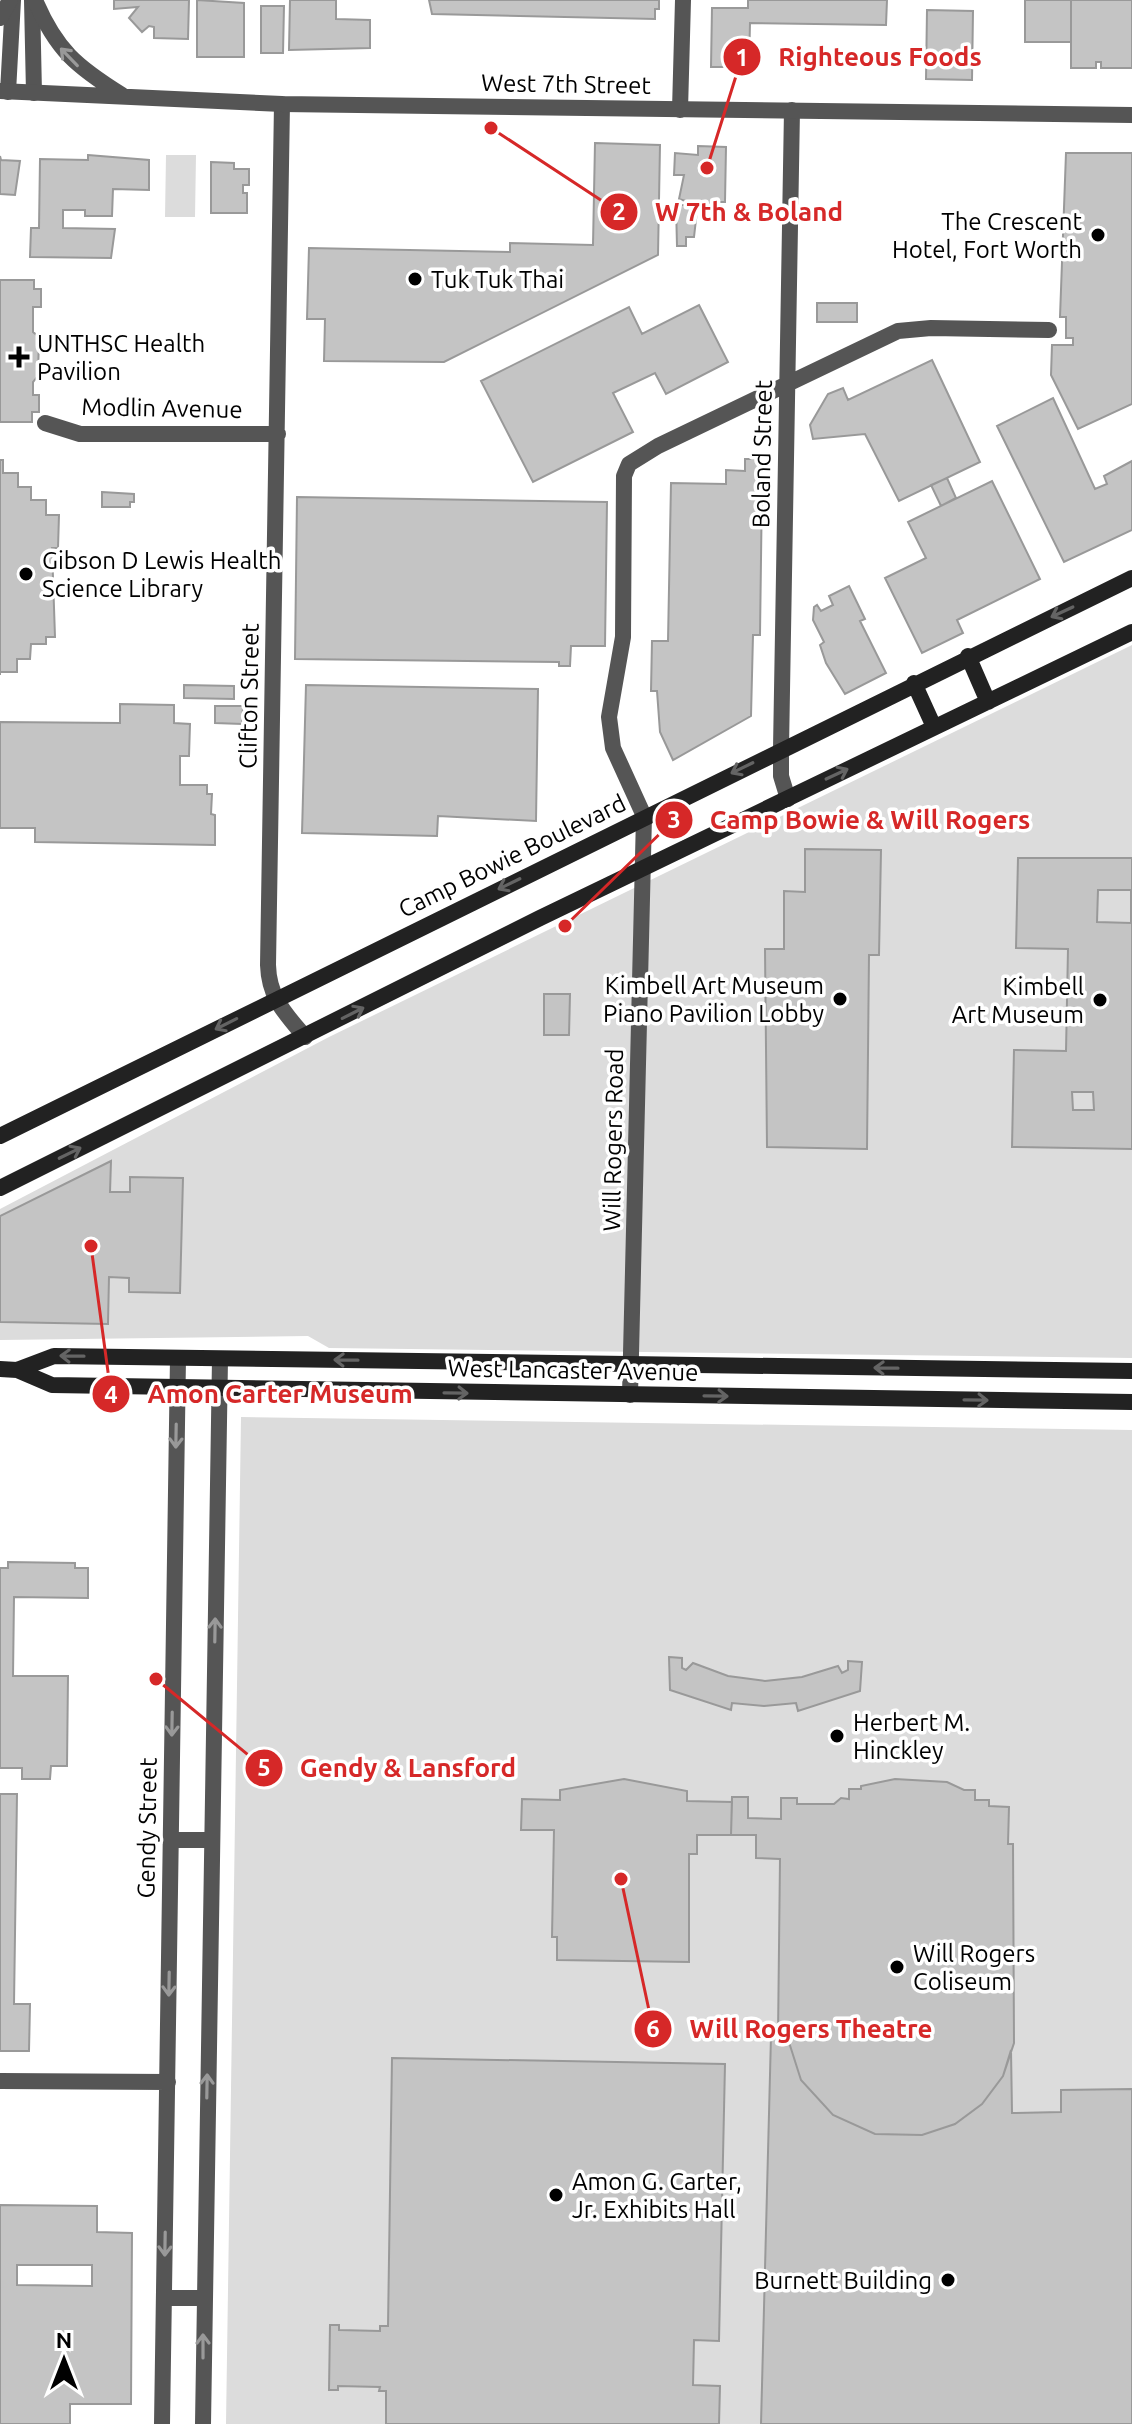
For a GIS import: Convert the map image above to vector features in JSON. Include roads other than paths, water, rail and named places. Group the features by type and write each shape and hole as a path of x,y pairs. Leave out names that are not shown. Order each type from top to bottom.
{"main road":[{"name":"Camp Bowie Boulevard","path":"0,1136 968,656 1132,578"},
{"path":"0,1188 643,869 1132,632"},
{"path":"968,656 988,702"},
{"path":"914,683 934,727"},
{"name":"West Lancaster Avenue","path":"17,1370 54,1356 1132,1371"},
{"name":"West Lancaster Avenue","path":"0,1369 17,1370 52,1385 1132,1402"}],"street":[{"path":"0,18 11,0"},
{"path":"4,92 11,0"},
{"path":"34,0 34,93"},
{"path":"34,0 47,28 71,60 124,96"},
{"path":"680,110 683,0"},
{"name":"West 7th Street","path":"4,92 282,104 1132,115"},
{"name":"Clifton Street","path":"274,1001 268,986 268,965 282,104"},
{"name":"Boland Street","path":"788,799 781,776 781,749 792,110"},
{"path":"787,385 898,331 931,328 1049,330"},
{"name":"Will Rogers Road","path":"630,1395 644,816 613,748 609,717 623,637 624,476 629,464 658,446 787,385"},
{"name":"Modlin Avenue","path":"45,423 80,434 278,434"},
{"path":"274,1001 305,1037"},
{"name":"Gendy Street","path":"162,2424 178,1358"},
{"path":"203,2424 220,1359"},
{"path":"170,1840 212,1840"},
{"path":"0,2081 168,2082"},
{"path":"164,2298 204,2298"}],"place":[{"name":"W 7th & Boland","path":"491,128"},
{"name":"Righteous Foods","path":"707,168"},
{"name":"The Crescent Hotel, Fort Worth","path":"1098,235"},
{"name":"Tuk Tuk Thai","path":"415,279"},
{"name":"UNTHSC Health Pavilion","path":"19,357"},
{"name":"Gibson D Lewis Health Science Library","path":"26,574"},
{"name":"Camp Bowie & Will Rogers","path":"565,926"},
{"name":"Kimbell Art Museum Piano Pavilion Lobby","path":"840,999"},
{"name":"Kimbell Art Museum","path":"1100,1000"},
{"name":"Amon Carter Museum","path":"91,1246"},
{"name":"Gendy & Lansford","path":"156,1679"},
{"name":"Herbert M. Hinckley","path":"837,1736"},
{"name":"Will Rogers Theatre","path":"621,1879"},
{"name":"Will Rogers Coliseum","path":"897,1967"},
{"name":"Amon G. Carter, Jr. Exhibits Hall","path":"556,2195"},
{"name":"Burnett Building","path":"948,2280"}]}
